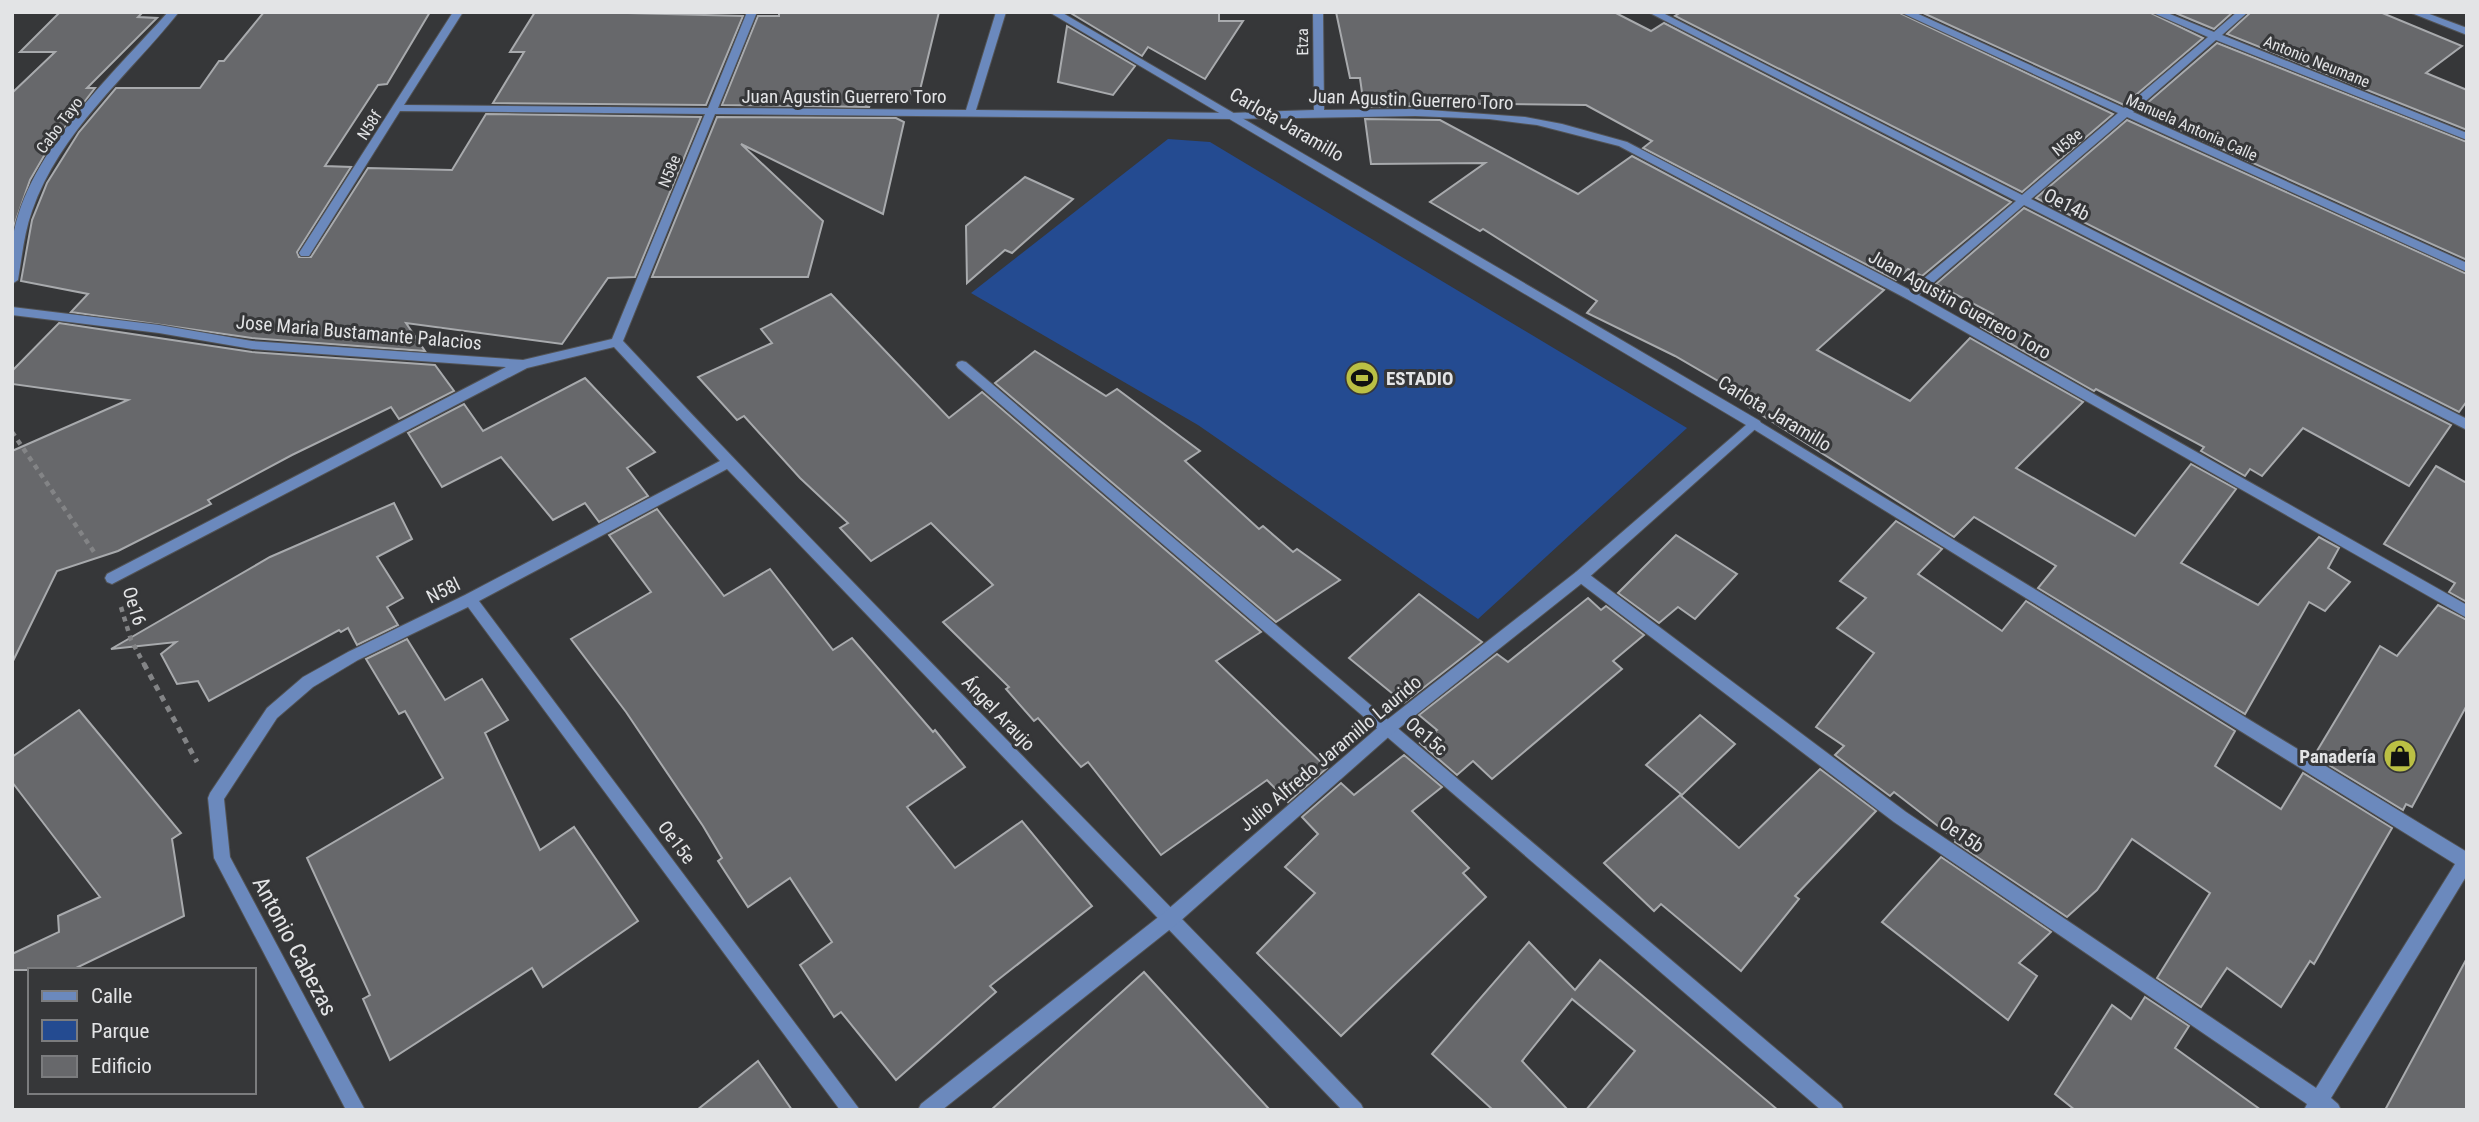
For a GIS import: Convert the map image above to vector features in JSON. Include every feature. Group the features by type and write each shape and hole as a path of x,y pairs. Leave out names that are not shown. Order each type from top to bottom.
{"street":[{"name":"Cabo Tayo","path":"12,280 26,211 50,160 83,116 174,12"},
{"name":"N58f","path":"305,253 458,12"},
{"name":"N58e","path":"617,342 752,12"},
{"path":"970,114 1001,12"},
{"name":"Carlota Jaramillo","path":"1054,12 1755,424 2466,861"},
{"name":"Etza","path":"1318,12 1319,113"},
{"name":"Oe14b","path":"1653,12 2467,425"},
{"name":"Manuela Antonia Calle","path":"1905,12 2467,268"},
{"name":"Antonio Neumane","path":"2156,12 2467,137"},
{"name":"N58e","path":"1911,296 2243,12"},
{"path":"2414,12 2467,32"},
{"name":"Juan Agustin Guerrero Toro","path":"399,108 1232,116 1319,113 1460,114 1527,120 1623,144 1911,296 2467,612"},
{"name":"Jose Maria Bustamante Palacios","path":"12,311 97,320 252,345 523,364 617,342"},
{"name":"Ángel Araujo","path":"617,342 728,463 1172,916 1355,1110"},
{"path":"112,578 523,364"},
{"name":"Oe15c","path":"962,365 1835,1110"},
{"name":"Julio Alfredo Jaramillo Laurido","path":"927,1110 1172,916 1388,728 1581,576 1755,424"},
{"name":"N58l","path":"216,798 272,713 308,682 352,656 470,599 728,463"},
{"name":"Oe15b","path":"1581,576 1899,817 2321,1106"},
{"name":"Oe15e","path":"470,599 850,1110"},
{"name":"Antonio Cabezas","path":"216,798 222,858 356,1110"},
{"path":"2321,1106 2466,861"}],"path":[{"name":"Oe16","path":"12,432 112,578 131,640 216,798"}],"green space":[{"name":"ESTADIO","path":"1168,139 1210,142 1687,428 1478,619 1198,425 971,293"}],"building":[{"path":"60,12 143,12 138,17 157,18 87,88 95,88 48,149 30,180 12,232 12,93 55,52 20,52"},
{"path":"264,12 430,12 387,84 378,85 325,166 351,167 297,252 299,257 311,257 368,168 452,170 486,114 701,117 635,277 608,278 562,344 406,323 425,351 252,338 71,312 88,294 21,281 32,220 47,183 79,132 116,88 200,88 219,61 224,61"},
{"path":"535,12 743,16 706,105 493,103 524,52 510,52"},
{"path":"779,12 939,12 920,90 911,90 909,102 861,103 870,107 722,105 758,16 779,16"},
{"path":"1069,12 1219,12 1219,21 1243,21 1205,79 1148,47 1142,56"},
{"path":"1336,12 1614,12 1651,31 1664,23 2011,202 1922,276 1908,269 1896,280 1643,148 1652,141 1586,105 1409,103 1416,106 1364,107 1360,78 1350,78"},
{"path":"1681,12 1898,12 2113,114 2022,192 1675,16"},
{"path":"1921,12 2149,12 2203,38 2124,105"},
{"path":"2173,12 2233,12 2214,29"},
{"path":"2251,12 2380,12 2462,46 2426,73 2467,90 2467,130 2227,34"},
{"path":"1067,26 1135,66 1113,95 1058,82"},
{"path":"2217,43 2467,142 2467,260 2138,111"},
{"path":"717,117 896,118 904,122 883,214 741,144 823,221 808,277 652,277"},
{"path":"1365,119 1440,120 1578,194 1632,156 1884,290 1817,350 1910,401 1970,338 2083,402 2016,468 2135,536 2191,464 2236,489 2181,563 2258,605 2319,537 2339,548 2328,568 2350,582 2325,611 2309,602 2245,714 2038,588 2056,566 1974,517 1954,537 1749,407 1754,402 1675,356 1587,313 1597,301 1483,229 1480,231 1430,202 1485,163 1371,164"},
{"path":"2127,120 2467,274 2467,401 2459,412 2036,198"},
{"path":"1025,177 1073,199 1012,253 1005,250 967,283 966,226"},
{"path":"2024,208 2451,425 2409,486 2303,428 2262,476 2250,469 2245,476 2201,451 2204,447 2096,389 2094,391 1981,327 1993,314 1936,284"},
{"path":"831,294 949,418 982,392 1261,632 1216,661 1327,768 1288,802 1267,780 1161,855 1088,762 1081,767 1038,718 1034,721 1006,689 1009,687 943,622 993,585 931,523 871,561 840,528 848,523 800,478 744,416 737,420 698,377 772,343 761,329"},
{"path":"59,323 252,352 435,365 454,391 399,419 391,407 292,455 208,500 211,504 118,551 57,571 12,663 12,451 128,400 12,384 12,371"},
{"path":"1035,351 1106,396 1117,389 1200,451 1185,461 1259,529 1263,526 1293,552 1297,549 1340,580 1276,622 995,383"},
{"path":"585,378 655,452 627,468 648,496 599,522 585,503 553,520 501,457 442,487 408,433 464,404 483,431"},
{"path":"2436,466 2467,483 2467,602 2449,592 2455,583 2384,544"},
{"path":"394,503 412,539 377,557 403,598 387,607 398,625 357,645 348,628 341,632 339,630 209,701 198,681 177,684 161,654 176,642 111,649 270,557"},
{"path":"657,509 724,596 770,569 833,650 852,638 933,732 935,730 965,767 907,807 955,868 1022,821 1092,906 990,986 996,992 896,1080 841,1012 834,1017 800,965 832,942 790,878 748,907 718,861 722,858 703,826 626,712 571,639 651,592 609,535"},
{"path":"1896,521 1942,549 1918,574 2002,631 2026,601 2235,731 2215,766 2281,809 2303,773 2392,828 2314,964 2310,961 2281,1007 2227,968 2201,1007 2157,978 2210,893 2132,839 2097,890 2067,917 1955,842 1956,840 1894,792 1890,796 1835,755 1844,746 1816,727 1874,653 1837,628 1866,598 1840,581"},
{"path":"1676,535 1737,574 1695,619 1678,607 1659,623 1618,593"},
{"path":"1419,594 1482,642 1404,703 1349,658"},
{"path":"1588,598 1601,610 1606,606 1644,635 1613,661 1622,669 1492,779 1473,761 1457,775 1420,743 1437,730 1419,715 1497,654 1508,662"},
{"path":"2438,605 2467,620 2467,705 2412,807 2406,804 2403,810 2314,756 2380,646 2397,656"},
{"path":"407,639 445,700 482,679 508,720 485,733 540,850 574,827 638,921 543,987 532,968 390,1060 363,999 370,995 307,858 443,778 405,711 399,714 366,659"},
{"path":"79,710 181,833 172,839 184,916 76,968 12,970 12,954 59,932 58,916 100,897 12,782 12,757"},
{"path":"1700,715 1735,744 1682,795 1646,765"},
{"path":"1404,755 1442,787 1412,811 1469,868 1463,873 1486,897 1341,1036 1257,953 1315,893 1285,867 1318,834 1302,817 1341,783 1354,795"},
{"path":"1820,769 1876,811 1795,896 1799,899 1741,971 1661,904 1654,911 1604,863 1680,795 1739,848"},
{"path":"1941,857 2051,932 2019,963 2037,976 2008,1020 1882,922"},
{"path":"1529,942 1575,990 1600,960 1778,1110 1586,1110 1635,1051 1572,999 1522,1061 1568,1110 1493,1110 1432,1054"},
{"path":"2467,958 2467,1110 2385,1110"},
{"path":"1144,972 1270,1110 991,1110"},
{"path":"2145,997 2189,1026 2175,1048 2261,1110 2075,1110 2055,1094 2112,1005 2131,1019"},
{"path":"758,1061 792,1110 697,1110"}],"place":[{"name":"ESTADIO","path":"1362,378"},
{"name":"Panadería","path":"2400,756"}]}
